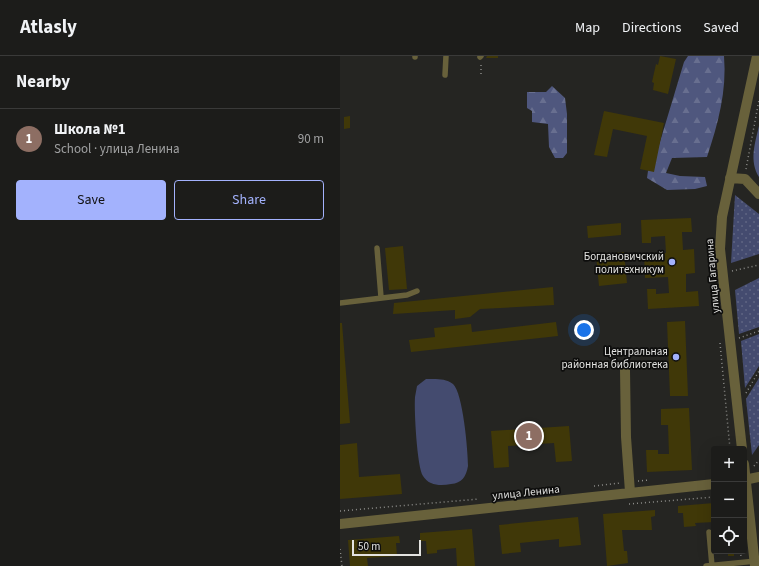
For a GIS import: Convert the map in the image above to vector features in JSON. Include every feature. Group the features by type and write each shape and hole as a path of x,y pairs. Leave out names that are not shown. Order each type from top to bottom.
{"street":[{"name":"улица Гагарина","path":"742,446 720,232 730,178 757,56"},
{"path":"730,178 745,179 759,194"},
{"path":"624,370 629,487"},
{"path":"747,480 759,477"},
{"path":"745,482 756,562"},
{"name":"улица Ленина","path":"340,524 629,487 711,484"}],"lane":[{"path":"445,75 446,56"},
{"path":"377,248 381,297"},
{"path":"340,303 408,295 417,291"},
{"path":"709,532 710,566 756,562"}],"path":[{"path":"481,57 481,75"},
{"path":"750,174 745,169 759,100"},
{"path":"723,273 759,265"},
{"path":"756,464 759,460"},
{"path":"590,487 629,487 651,480"},
{"path":"340,511 482,498"},
{"path":"340,549 342,566"}],"green space":[{"path":"688,56 724,56 725,69 723,95 715,132 707,157 672,158 666,173 680,176 705,177 707,186 695,189 667,190 647,178 648,171 653,165 684,62"},
{"path":"552,86 565,98 567,114 567,153 563,158 555,158 549,147 548,124 532,122 532,111 527,108 527,92 546,92"},
{"path":"759,126 759,177 754,165 754,152"}],"shaded area":[{"path":"735,195 759,214 759,254 731,263"},
{"path":"759,278 759,327 739,334 735,290"},
{"path":"759,334 759,366 745,388 741,341"},
{"path":"759,378 759,445 752,455 746,399"},
{"path":"426,379 440,379 450,382 457,389 460,398 466,436 468,466 463,479 455,483 443,485 428,482 421,471 416,438 415,397 417,386"}],"building":[{"path":"487,56 498,56 498,58 486,58"},
{"path":"660,56 676,59 668,94 653,90 654,83 652,82 656,64 658,65"},
{"path":"604,111 664,123 654,172 640,169 647,136 613,129 607,157 594,155"},
{"path":"350,116 350,128 344,129 344,117"},
{"path":"691,218 692,232 682,232 683,250 694,249 695,273 686,274 686,292 698,291 699,306 648,309 647,289 656,289 656,294 669,293 668,277 645,278 644,254 666,253 665,236 651,237 651,243 642,243 641,220"},
{"path":"621,223 621,235 588,238 587,226"},
{"path":"403,246 407,289 389,290 385,248"},
{"path":"624,252 627,283 599,286 596,255"},
{"path":"553,287 554,305 480,309 470,317 455,319 455,310 393,314 394,303"},
{"path":"685,321 688,396 670,396 667,322"},
{"path":"556,322 558,336 411,352 409,340 435,337 434,328 471,324 472,332"},
{"path":"340,323 342,323 350,423 340,424"},
{"path":"689,408 692,470 647,472 646,450 658,450 658,454 669,454 668,425 661,425 661,409"},
{"path":"569,426 572,461 556,462 554,443 508,446 509,467 494,468 491,431"},
{"path":"357,443 359,477 400,474 402,494 340,499 340,445"},
{"path":"711,503 711,522 695,523 696,526 684,527 683,513 678,513 678,506"},
{"path":"655,510 655,516 651,517 652,530 622,530 624,551 627,551 628,563 607,566 603,514"},
{"path":"578,517 581,545 559,547 559,539 520,543 521,552 502,554 499,525"},
{"path":"472,529 475,566 457,566 456,548 437,550 437,553 427,554 426,541 420,541 420,533"},
{"path":"399,536 400,543 396,543 397,556 367,558 368,566 350,566 348,540"},
{"path":"728,554 734,554 734,556 728,556"}],"place":[{"name":"Богдановичский политехникум","path":"672,262"},
{"name":"Центральная районная библиотека","path":"676,357"},
{"name":"Школа №1","path":"529,436"}]}
